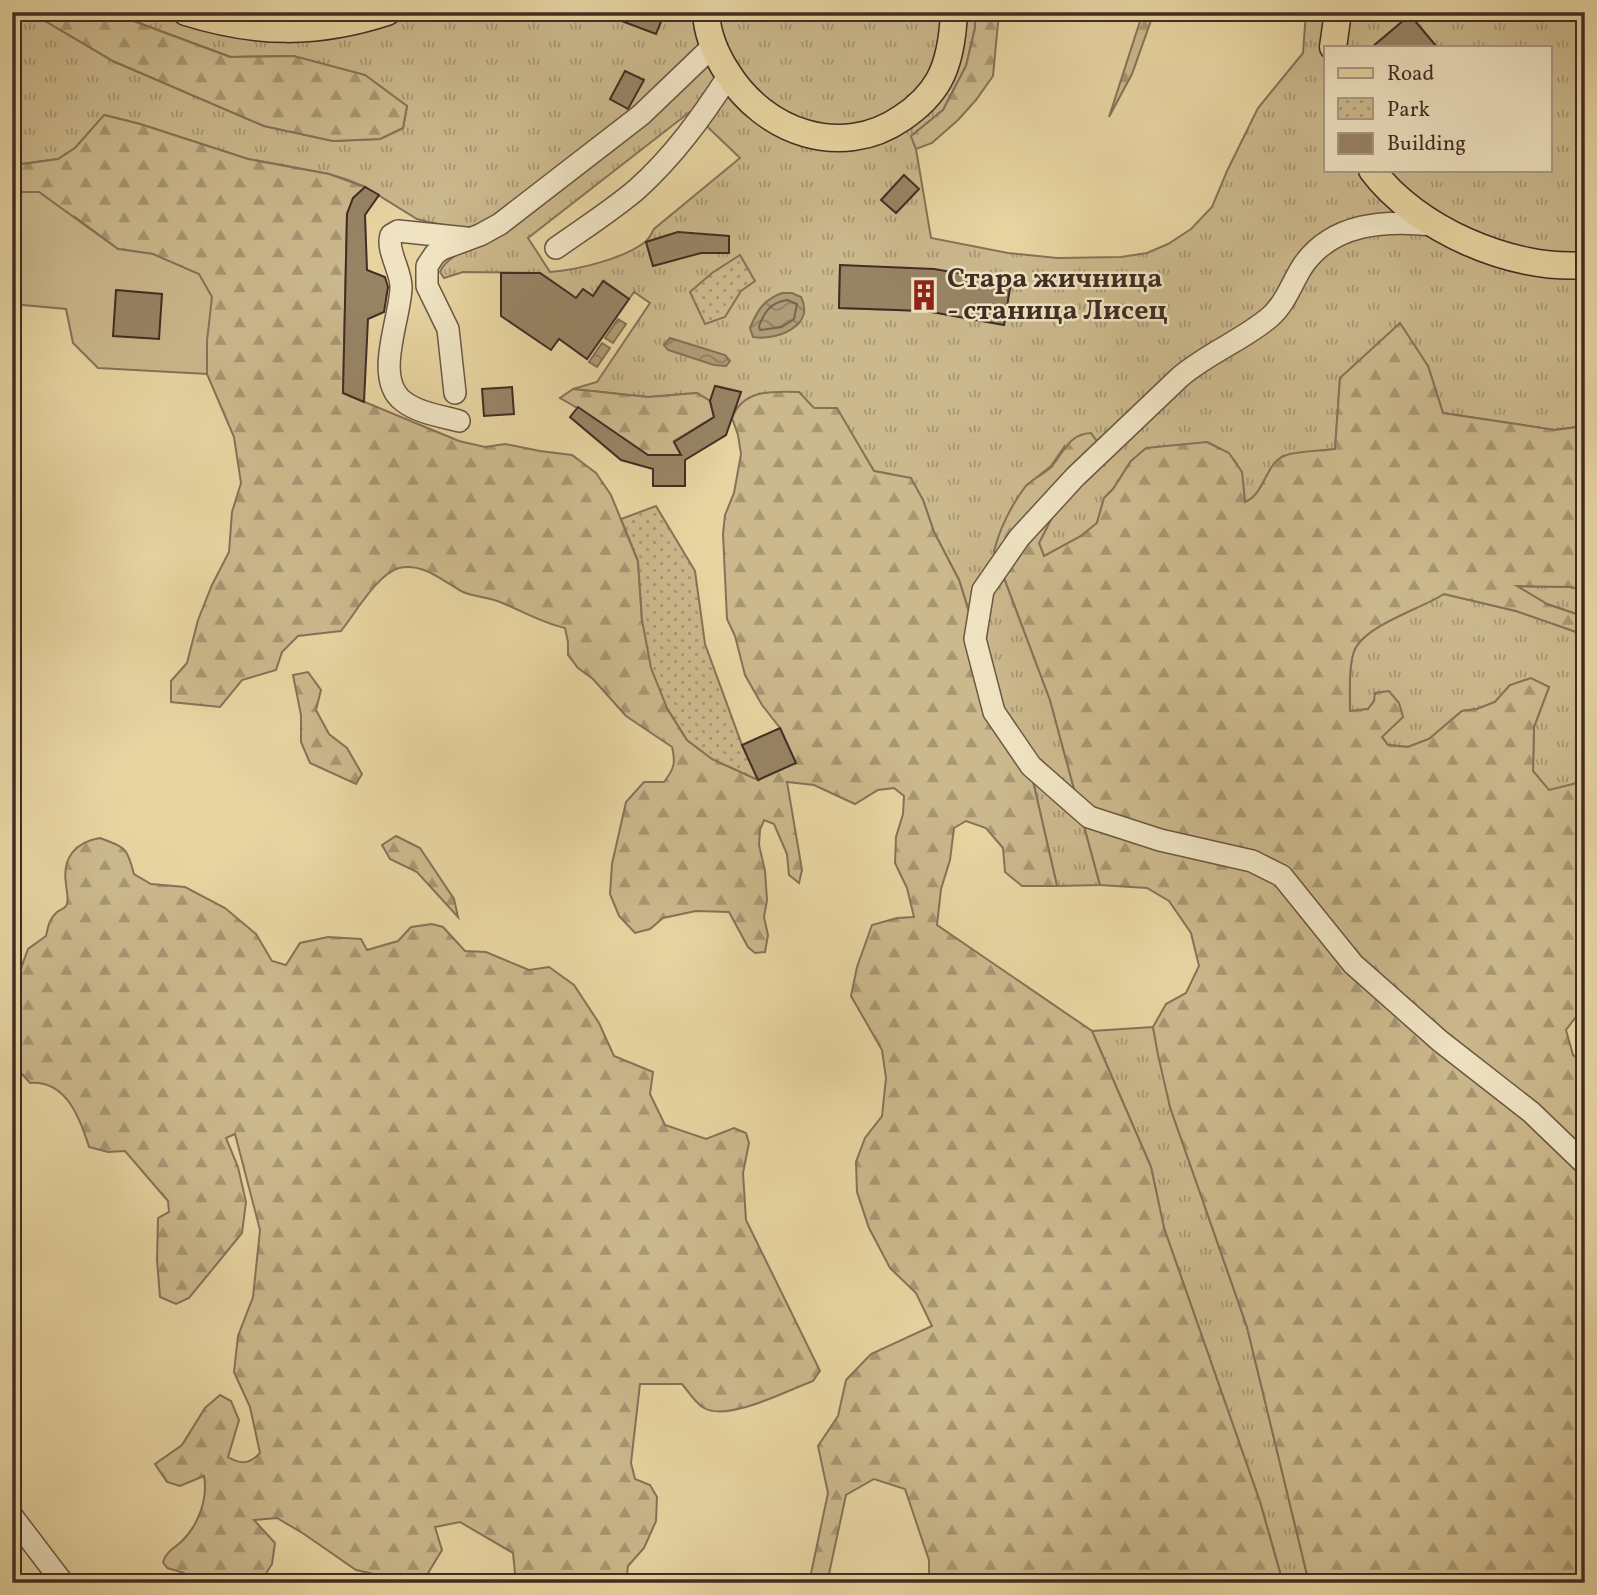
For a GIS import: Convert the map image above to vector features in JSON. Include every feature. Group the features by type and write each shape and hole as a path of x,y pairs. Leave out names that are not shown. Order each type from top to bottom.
{"main road":[{"path":"186,12 236,24 300,30 343,24 387,12"},
{"path":"706,12 713,46 729,75 755,105 795,131 822,139 855,138 883,130 914,110 940,78 948,57 954,12"},
{"path":"1333,46 1338,12"},
{"path":"1374,172 1435,225 1496,253 1530,263 1567,267 1585,265"}],"street":[{"path":"455,393 448,329 427,286 426,274 430,260 452,244 500,224 641,115 713,46"},
{"path":"556,248 653,174 690,132 729,75"},
{"path":"1435,225 1402,222 1360,226 1330,241 1313,254 1297,275 1282,304 1270,316 1197,362 1075,477 1018,538 983,590 975,639 994,712 1031,766 1089,817 1160,840 1252,861 1282,876 1353,964 1440,1041 1531,1112 1585,1164"},
{"path":"459,421 416,408 404,401 395,391 390,355 401,288 400,272 389,242 391,235 398,231 468,239"},
{"path":"12,1516 63,1583"}],"green space":[{"path":"12,12 30,12 113,61 264,126 333,141 380,139 403,128 407,106 294,56 231,57 128,19 118,12 975,12 975,28 966,66 943,110 911,136 916,149 931,238 1008,253 1057,258 1121,257 1147,253 1168,244 1191,229 1212,207 1258,108 1303,53 1306,12 1585,12 1585,426 1555,430 1443,413 1428,366 1340,378 1335,449 1283,456 1270,470 1255,497 1245,502 1237,465 1227,453 1207,442 1131,461 1104,498 1097,523 1081,536 1044,557 1039,543 1063,496 1064,447 1051,466 1026,486 994,551 1050,700 1100,885 1057,886 1033,781 996,698 959,580 934,532 923,500 890,474 874,471 858,446 814,408 741,404 734,411 741,392 716,386 710,401 697,393 648,397 573,389 597,382 650,303 634,292 629,299 604,281 593,296 583,289 576,298 540,273 463,272 444,278 440,272 451,258 501,235 417,219 365,187 329,174 248,159 105,115 75,148 58,159 15,165 12,171","holes":["691,111 740,158 654,229 649,238 636,248 586,266 550,272 528,238","678,232 684,257 653,266 646,242","840,266 1010,282 1004,324 926,311 839,308"]},
{"path":"30,12 118,12 128,19 230,57 294,56 365,75 407,106 403,128 380,139 333,141 264,126 113,61"},
{"path":"975,12 999,12 993,76 958,120 932,143 916,149 911,136 943,110 966,66 975,28"},
{"path":"1143,12 1154,12 1132,74 1109,117"},
{"path":"104,115 248,159 329,174 365,187 353,198 347,214 343,393 459,441 485,447 505,444 572,455 596,473 611,495 638,561 642,620 667,708 687,740 712,759 758,780 795,763 780,728 762,705 745,675 735,636 727,619 723,534 725,515 734,493 741,454 732,418 743,402 751,397 769,392 799,392 814,408 837,408 874,471 911,478 923,500 934,532 959,580 996,698 1033,781 1057,886 1022,886 1005,872 1003,848 986,828 966,821 954,828 950,860 941,889 937,925 1092,1031 1151,1167 1164,1228 1260,1502 1283,1583 929,1583 929,1560 905,1489 874,1479 846,1495 827,1583 809,1583 828,1493 818,1446 838,1416 846,1380 871,1354 932,1326 916,1293 890,1268 869,1228 857,1192 856,1162 865,1138 882,1116 886,1078 882,1050 851,996 857,967 872,925 897,918 914,917 907,888 895,863 896,837 903,814 904,796 894,788 878,790 855,804 814,785 787,782 802,870 799,883 789,875 787,854 774,824 764,820 759,845 765,871 767,900 764,917 768,935 765,952 755,953 748,947 729,912 696,911 663,918 650,929 635,933 619,916 610,894 612,864 626,802 644,782 664,782 674,762 672,747 626,716 593,679 578,668 568,655 565,628 495,600 463,592 425,570 399,568 375,586 341,631 298,636 282,652 276,670 242,680 220,707 171,702 171,681 187,663 198,620 229,552 232,512 241,483 234,437 207,374 207,341 153,254 118,249 75,217 16,192 12,200 12,171 15,165 58,159 75,148"},
{"path":"16,192 39,192 118,249 153,254 199,274 212,297 207,341 207,374 98,368 73,343 66,309 12,304 12,200"},
{"path":"740,255 755,281 741,291 725,317 705,324 690,292 712,273"},
{"path":"1400,323 1428,366 1443,413 1555,430 1585,426 1585,590 1570,587 1517,586 1547,604 1585,617 1585,635 1516,611 1444,594 1372,631 1356,647 1351,669 1350,711 1368,709 1374,701 1375,693 1389,691 1399,703 1403,717 1382,737 1388,745 1408,747 1429,739 1462,711 1495,702 1510,685 1531,678 1549,687 1534,727 1533,771 1549,790 1577,783 1585,785 1585,1005 1566,1030 1573,1055 1585,1065 1585,1583 1309,1583 1247,1327 1170,1107 1158,1055 1153,1027 1166,1004 1186,993 1199,966 1191,933 1169,901 1147,888 1100,885 1050,700 994,551 1006,518 1025,487 1051,467 1067,445 1083,434 1091,433 1099,444 1063,496 1039,543 1044,556 1081,536 1097,523 1104,498 1131,461 1146,448 1207,442 1229,453 1242,472 1245,502 1257,493 1273,465 1284,456 1335,449 1340,378"},
{"path":"573,389 648,397 697,393 710,401 714,417 674,441 681,455 649,456 560,398"},
{"path":"656,506 695,571 705,644 742,745 758,780 712,759 687,740 667,708 651,668 642,620 638,561 621,519"},
{"path":"1516,586 1570,587 1585,590 1585,617 1547,604"},
{"path":"1444,594 1516,611 1585,635 1585,785 1577,783 1549,791 1533,771 1534,727 1549,687 1510,685 1495,702 1462,711 1429,739 1408,747 1388,745 1382,737 1374,701 1368,709 1350,712 1350,678 1356,647 1383,624"},
{"path":"308,672 321,690 316,710 329,734 347,748 362,774 356,784 310,763 301,742 301,715 293,675"},
{"path":"396,836 420,848 454,899 458,917 417,872 390,859 382,845"},
{"path":"100,838 124,850 134,874 151,884 185,887 225,908 256,934 272,961 286,965 300,943 328,937 361,939 367,950 398,941 411,927 432,924 443,927 465,951 486,952 529,970 549,967 574,985 599,1023 614,1056 653,1072 650,1094 665,1125 706,1139 734,1128 746,1133 749,1143 743,1173 746,1220 820,1371 813,1381 758,1403 728,1411 704,1408 682,1384 640,1384 631,1463 635,1479 650,1485 657,1497 656,1521 644,1548 628,1566 626,1583 516,1583 513,1553 460,1522 435,1527 442,1550 422,1583 387,1583 378,1575 356,1570 277,1518 254,1520 275,1543 272,1564 260,1583 186,1583 184,1573 167,1568 163,1562 166,1556 193,1528 201,1511 205,1484 204,1476 180,1486 167,1482 155,1464 182,1445 205,1408 220,1395 231,1401 239,1420 228,1457 245,1462 260,1453 250,1407 234,1372 238,1336 253,1297 260,1230 235,1134 226,1138 238,1167 246,1202 242,1233 189,1298 176,1304 160,1297 158,1218 169,1212 168,1201 125,1151 108,1152 89,1147 76,1113 62,1094 43,1084 30,1083 12,1063 12,974 20,971 28,949 46,936 52,917 67,904 65,875 68,859 77,847"},
{"path":"1153,1027 1170,1107 1247,1327 1309,1583 1283,1583 1260,1502 1164,1228 1151,1167 1092,1031"}],"water":[{"path":"782,293 801,297 803,316 782,334 753,337 750,328 758,311 770,299"},
{"path":"618,319 626,324 613,343 605,338"},
{"path":"670,338 725,355 730,361 726,366 714,365 668,350 664,345"},
{"path":"602,343 610,348 597,367 589,362"}],"building":[{"path":"603,12 665,12 656,34"},
{"path":"1410,15 1436,46 1373,46"},
{"path":"625,71 644,80 628,109 610,99"},
{"path":"904,175 919,189 896,213 881,200"},
{"path":"365,187 379,195 365,215 367,270 385,277 388,287 384,312 368,319 364,402 343,393 347,214 353,198"},
{"path":"678,232 729,236 729,253 701,253 653,266 646,242"},
{"name":"Стара жичница - станица Лисец","path":"840,265 934,269 1011,282 1004,325 926,311 839,308"},
{"path":"501,273 540,273 576,298 583,289 593,296 603,281 629,299 587,359 559,339 551,350 501,316"},
{"path":"116,290 162,294 159,339 113,336"},
{"path":"715,386 741,392 726,435 685,460 685,486 653,486 653,469 621,460 570,417 578,407 648,455 681,455 674,442 714,417 710,401"},
{"path":"512,387 514,414 484,416 482,389"},
{"path":"780,728 796,763 758,780 742,745"}],"place":[{"name":"Стара жичница - станица Лисец","path":"924,295"}]}
